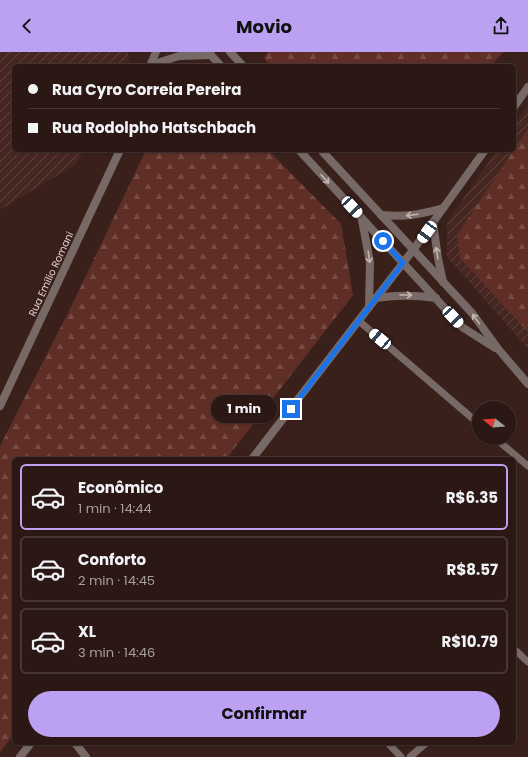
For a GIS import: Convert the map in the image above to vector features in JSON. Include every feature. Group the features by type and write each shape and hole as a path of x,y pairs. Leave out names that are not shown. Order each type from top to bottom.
{"street":[{"path":"151,64 156,52"},
{"path":"230,52 241,64"},
{"path":"154,64 179,56 210,54 219,64"},
{"path":"516,104 528,87"},
{"name":"Rua Emílio Romani","path":"0,406 119,152"},
{"path":"301,152 462,327 499,350"},
{"path":"323,152 472,314 499,350 528,384"},
{"path":"254,457 413,250 484,152"},
{"path":"381,215 412,216 444,208"},
{"path":"362,219 370,263 369,307"},
{"path":"433,222 443,283"},
{"path":"376,298 398,295 436,298"},
{"path":"20,757 29,745"},
{"path":"77,745 86,757"}],"lane":[{"path":"359,321 472,418"},
{"path":"503,445 528,466"},
{"path":"516,650 528,662"},
{"path":"390,745 401,757"},
{"path":"410,757 424,745"}],"shaded area":[{"path":"0,52 128,52 128,64 12,64 12,152 83,152 76,164 0,210"},
{"path":"528,105 528,349 447,257 447,222 496,152 516,152 516,122"}],"green space":[{"path":"268,52 503,52 493,64 268,64 264,58"},
{"path":"528,129 528,332 460,258 457,235 513,152 516,152 516,147"},
{"path":"145,152 270,152 341,224 353,295 228,457 12,457 12,737 0,752 0,446 71,307"}],"route":[{"path":"291,409 403,263 383,241"}]}
